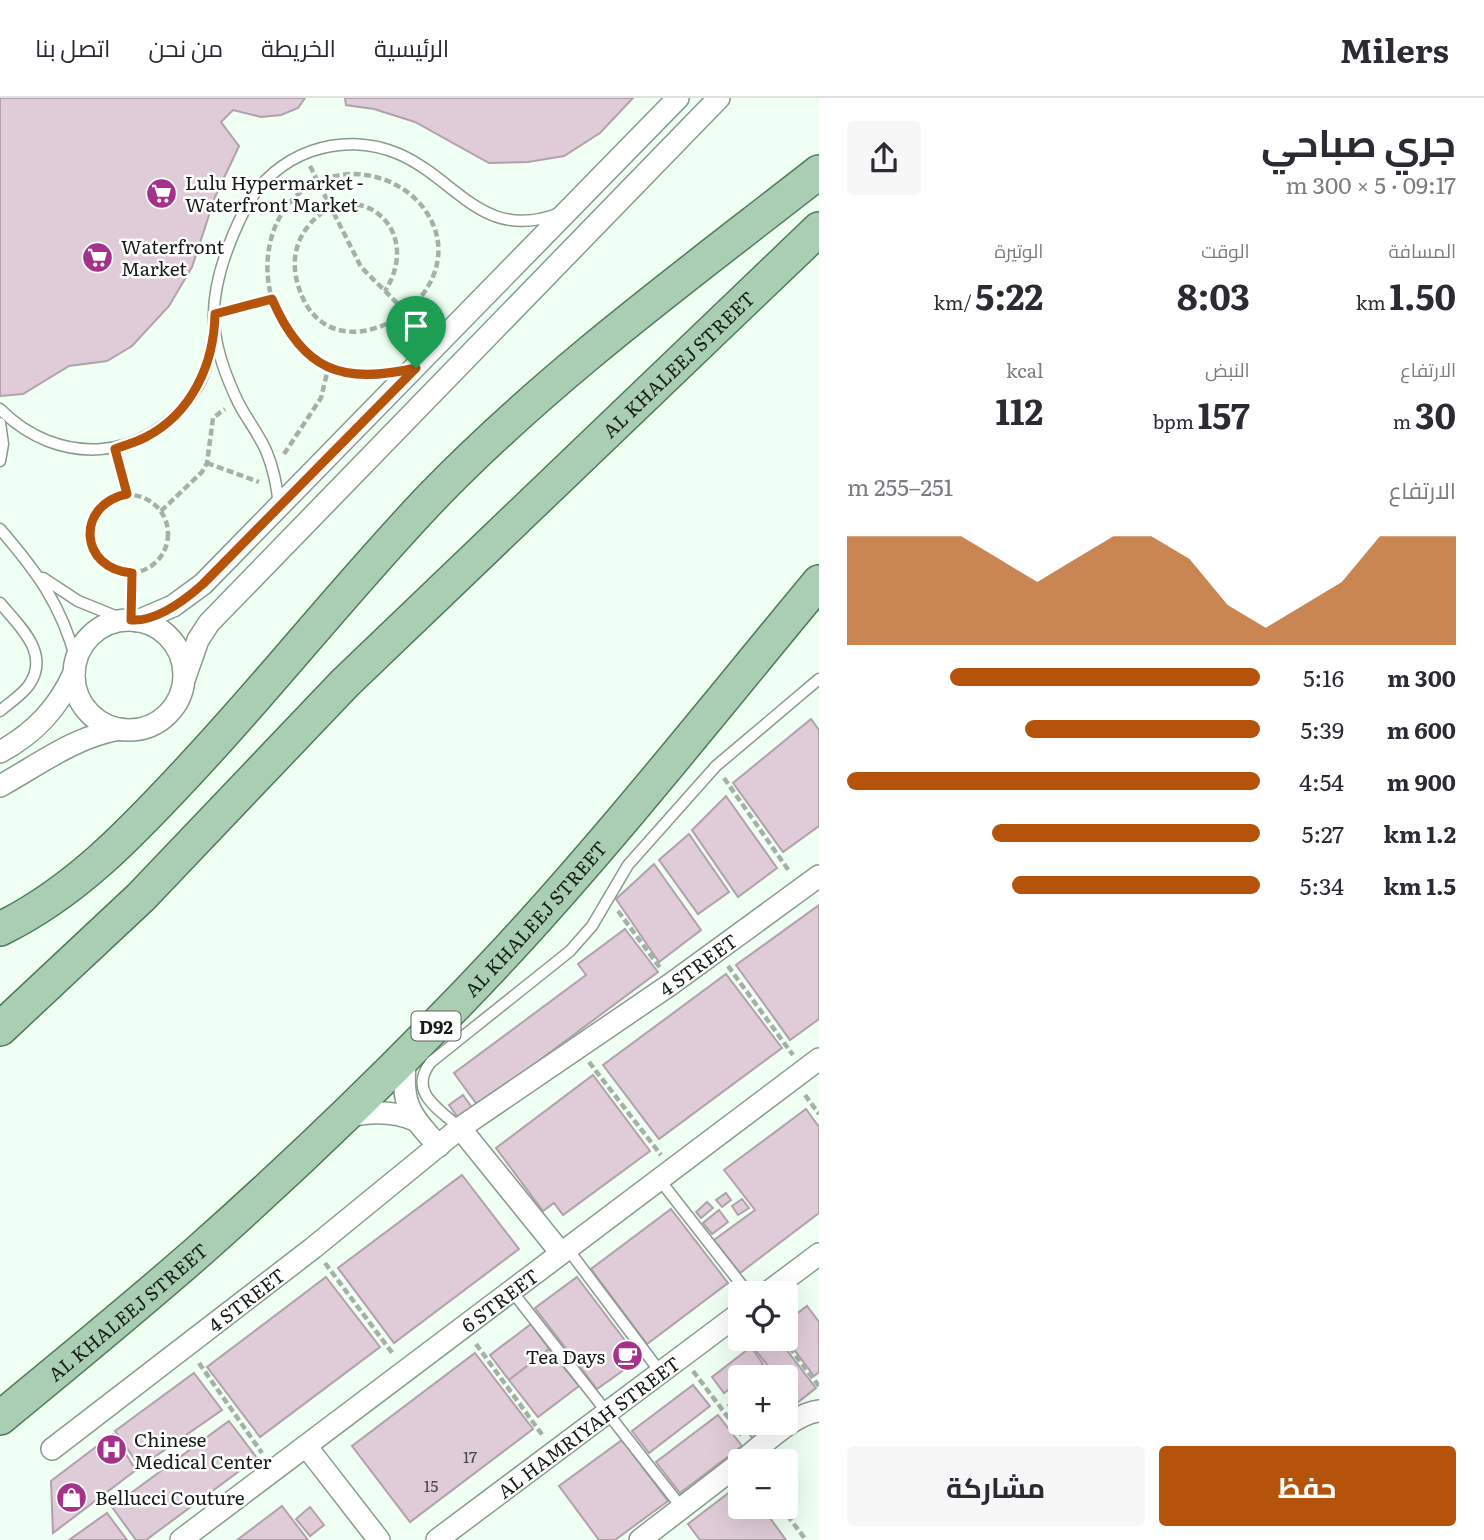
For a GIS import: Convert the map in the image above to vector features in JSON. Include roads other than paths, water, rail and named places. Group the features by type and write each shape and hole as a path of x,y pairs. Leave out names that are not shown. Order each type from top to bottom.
{"main road":[{"path":"0,929 75,882 126,838 242,714 355,581 441,488 524,408 648,306 819,172"},
{"name":"AL KHALEEJ STREET","path":"0,1028 141,897 345,683 819,229"},
{"path":"722,322 775,288 819,255"},
{"name":"AL KHALEEJ STREET","path":"0,1418 200,1250 406,1056 577,873 819,582"}],"street":[{"path":"0,752 29,734 64,696 90,637 100,629 156,614 189,596 278,498 416,368 678,98"},
{"path":"0,786 73,743 100,733 147,727 169,713 183,690 198,640 209,623 719,98"},
{"path":"132,620 162,631 172,640 184,664 185,677"},
{"path":"75,666 80,698 87,710 96,719 121,729"},
{"name":"4 STREET","path":"52,1449 313,1248 460,1128 579,1049 819,876"},
{"path":"406,1056 404,1088 409,1109 415,1120 439,1146"},
{"name":"6 STREET","path":"181,1540 812,1064"},
{"path":"344,1117 382,1113 415,1120"},
{"path":"460,1128 564,1250"},
{"path":"783,1281 819,1254"},
{"name":"AL HAMRIYAH STREET","path":"437,1540 466,1532 555,1452 728,1322"},
{"path":"758,1449 797,1418 819,1410"},
{"path":"306,1446 379,1540"},
{"path":"640,1540 728,1473"}],"lane":[{"path":"0,409 16,425 47,442 81,450 115,449 146,437 173,418 194,393 208,363 215,331 215,299 235,228 253,194 275,170 303,153 335,144 368,145 399,154 431,173 457,196 478,209 501,217 526,220 550,217 573,208"},
{"path":"215,331 224,368 239,403 259,436 273,470 278,498"},
{"path":"0,423 3,444 0,461"},
{"path":"0,529 50,592 61,614 75,666"},
{"path":"35,573 78,601 132,620"},
{"path":"0,603 32,642 37,658 29,685 0,711"},
{"path":"460,1128 428,1098 422,1088 421,1079 431,1062 570,951 592,926 628,865 716,766 819,679"},
{"path":"666,1174 740,1281"},
{"path":"564,1250 661,1373"},
{"path":"512,1290 682,1508"}],"place":[{"name":"Lulu Hypermarket - Waterfront Market","path":"162,193"},
{"name":"Waterfront Market","path":"98,257"},
{"name":"Tea Days","path":"628,1356"},
{"name":"Chinese Medical Center","path":"111,1450"},
{"name":"Bellucci Couture","path":"72,1497"}]}
